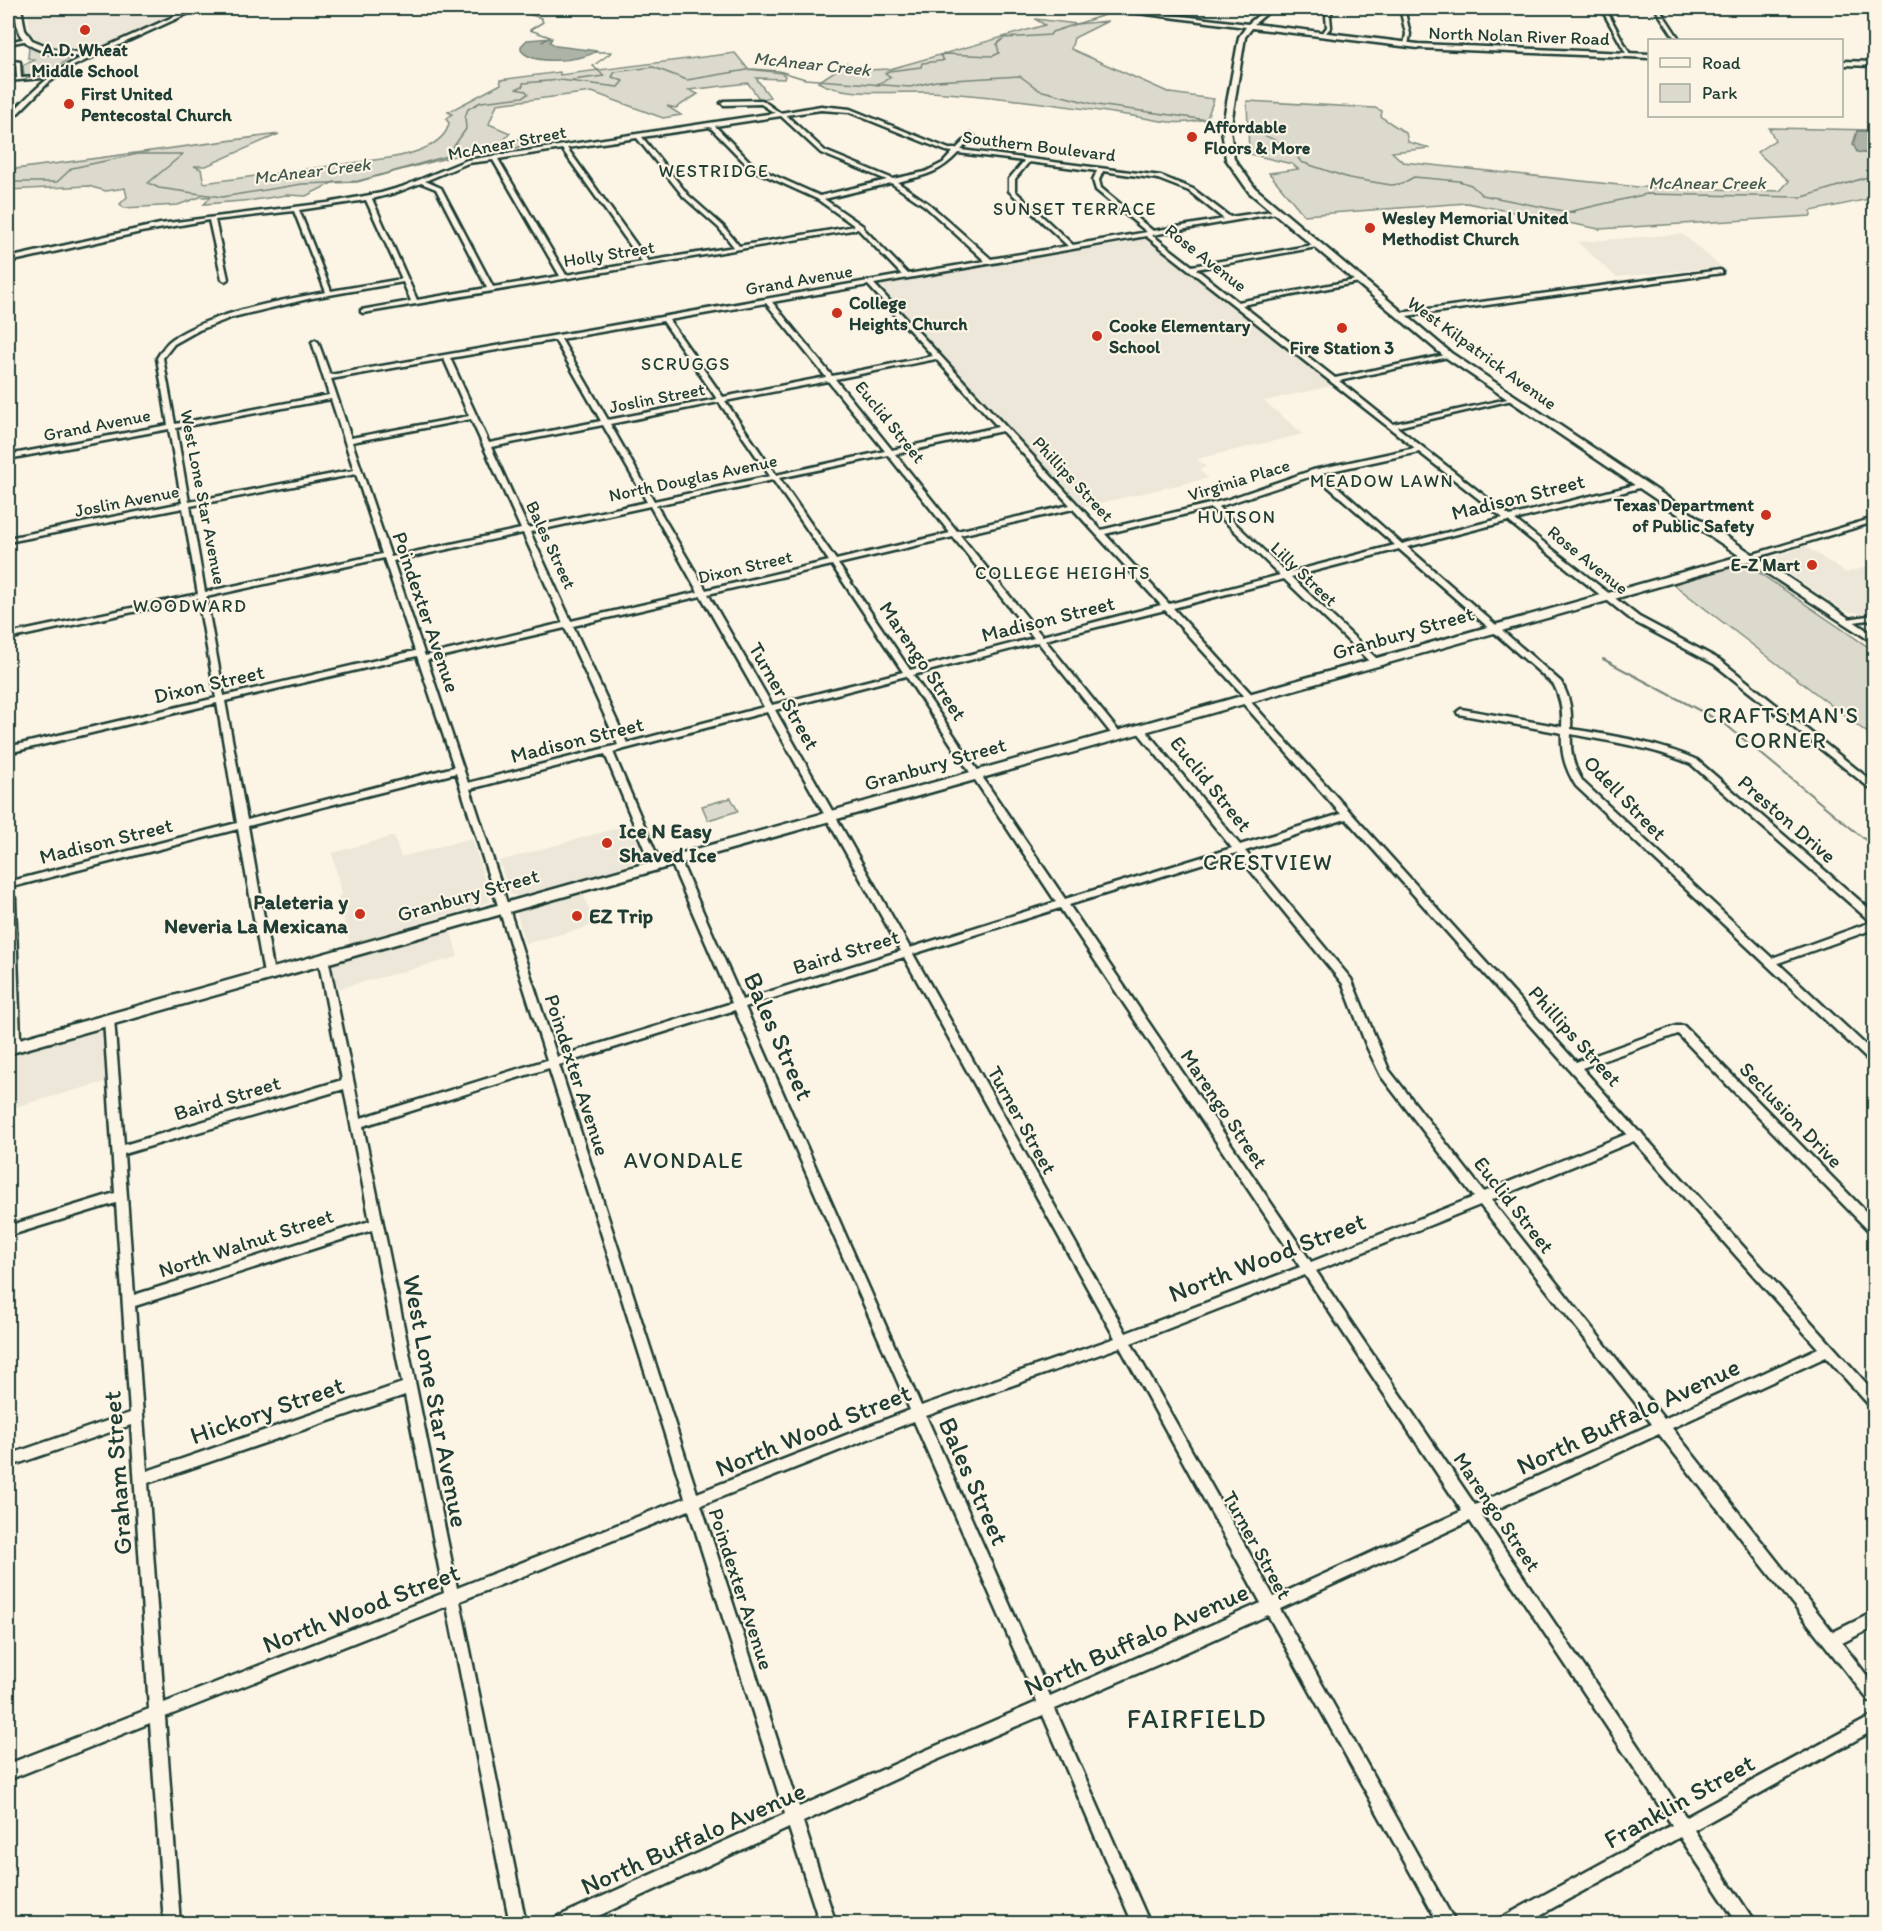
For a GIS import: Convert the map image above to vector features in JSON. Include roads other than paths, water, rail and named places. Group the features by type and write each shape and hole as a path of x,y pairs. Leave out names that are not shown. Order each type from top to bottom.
{"main road":[{"path":"18,8 22,34 27,39 49,49 88,56"},
{"path":"8,121 52,77 88,56 197,8"},
{"name":"North Nolan River Road","path":"1103,8 1406,45 1648,56"},
{"name":"West Kilpatrick Avenue","path":"1270,8 1250,25 1240,41 1226,140 1230,159 1252,190 1448,355 1510,399 1875,640"},
{"path":"1843,63 1875,64"},
{"name":"Granbury Street","path":"10,1047 1750,556"},
{"path":"8,898 10,1047"}],"street":[{"path":"1324,34 1329,29 1328,16 1331,8"},
{"path":"1402,8 1408,34 1406,45"},
{"path":"1603,8 1629,55"},
{"path":"1657,8 1677,39"},
{"path":"8,43 27,39"},
{"path":"8,62 18,63 19,78"},
{"path":"8,80 52,77"},
{"path":"724,103 762,102 780,114 824,152 894,182 951,224 990,262"},
{"name":"McAnear Street","path":"8,260 63,250 162,226 296,209 368,197 422,182 467,162 821,108 840,109"},
{"name":"Southern Boulevard","path":"840,109 935,146 958,151 1149,175 1191,190 1230,220"},
{"path":"711,124 753,168 819,198 861,228 906,276"},
{"path":"638,136 686,196 721,227 738,248"},
{"path":"819,198 894,182 935,170 958,151 970,136"},
{"path":"563,147 646,263"},
{"path":"495,158 564,277"},
{"path":"1028,160 1012,179 1012,191 1072,247"},
{"name":"Rose Avenue","path":"1101,170 1096,180 1098,189 1191,268 1608,597 1641,622 1717,662 1875,787"},
{"path":"422,182 438,188 491,289"},
{"path":"368,197 416,302"},
{"path":"296,209 329,293"},
{"name":"Grand Avenue","path":"327,378 1277,211"},
{"path":"212,220 225,279"},
{"name":"Holly Street","path":"363,310 861,228"},
{"path":"1191,268 1317,244"},
{"path":"1399,315 1720,272"},
{"name":"West Lone Star Avenue","path":"269,974 222,700 171,426 161,352 173,340 194,330 276,303 406,280"},
{"path":"1237,303 1359,280"},
{"name":"Phillips Street","path":"870,283 1167,606 1348,815 1875,1401"},
{"name":"Euclid Street","path":"768,301 1117,735"},
{"name":"Marengo Street","path":"665,319 834,563 1748,1923"},
{"name":"Turner Street","path":"558,338 831,816 1123,1339 1269,1607 1448,1923"},
{"name":"Poindexter Avenue","path":"315,342 465,787 828,1923"},
{"path":"1334,380 1448,355"},
{"name":"Bales Street","path":"446,357 624,747"},
{"name":"Joslin Street","path":"487,446 938,357"},
{"name":"Grand Avenue","path":"8,457 333,396"},
{"path":"1393,426 1510,399"},
{"path":"348,441 472,417"},
{"name":"North Douglas Avenue","path":"8,636 524,531 1004,428"},
{"name":"Virginia Place","path":"1100,533 1213,506 1316,472 1421,449"},
{"name":"Joslin Avenue","path":"8,540 358,471"},
{"name":"Odell Street","path":"1316,472 1558,684 1567,703 1566,760 1579,784 1875,1059"},
{"name":"Madison Street","path":"465,787 1640,485"},
{"name":"Dixon Street","path":"8,750 222,700 569,625 1075,506"},
{"name":"Lilly Street","path":"1213,506 1375,662"},
{"name":"Granbury Street","path":"1750,556 1875,520"},
{"path":"1848,621 1875,617"},
{"name":"Preston Drive","path":"1461,712 1662,748 1694,762 1875,918"},
{"name":"Euclid Street","path":"1140,729 1347,982 1381,1068 1875,1696"},
{"path":"608,751 656,865"},
{"name":"Madison Street","path":"8,885 458,769"},
{"name":"Baird Street","path":"356,1124 1348,815"},
{"name":"Bales Street","path":"675,860 1142,1923"},
{"path":"1771,962 1875,925"},
{"name":"West Lone Star Avenue","path":"322,958 518,1923"},
{"name":"Graham Street","path":"109,1019 172,1923"},
{"name":"Seclusion Drive","path":"1576,1066 1680,1029 1875,1228"},
{"name":"Baird Street","path":"118,1151 348,1083"},
{"name":"North Wood Street","path":"8,1772 693,1504 918,1413 1021,1379 1308,1267 1637,1135"},
{"path":"8,1231 121,1196"},
{"name":"North Walnut Street","path":"129,1302 376,1224"},
{"name":"North Buffalo Avenue","path":"561,1923 1046,1704 1159,1658 1828,1350"},
{"name":"Hickory Street","path":"142,1479 409,1388"},
{"path":"8,1461 137,1417"},
{"path":"1831,1641 1875,1619"},
{"name":"Franklin Street","path":"1507,1923 1875,1722"}],"waterway":[{"path":"509,8 541,18 543,22 530,30 550,37 542,42"},
{"path":"1120,9 1124,8"},
{"path":"877,84 891,77 885,73 889,71 921,67 922,63 941,61 944,60 940,56 944,54 993,56 999,53 997,44 1004,38 1050,35 1052,32 1114,12"},
{"path":"572,80 604,76 593,66 612,52 594,52"},
{"name":"McAnear Creek","path":"8,182 57,182 72,168 138,154 183,154 148,183 159,188 222,197 302,184 357,182 447,156 466,129 465,117 468,109 481,102 523,97 528,94 526,91 516,89 523,86 523,83 560,80 618,87 623,81 612,77 615,72 653,67 687,80 753,69 779,71 805,79 877,84"},
{"name":"McAnear Creek","path":"877,84 910,87 936,81 1020,76 1039,90 1097,105 1215,121"},
{"name":"McAnear Creek","path":"1237,122 1291,148 1301,162 1349,178 1391,185 1401,184 1414,177 1459,181 1471,185 1482,195 1568,212"},
{"name":"McAnear Creek","path":"1568,212 1647,194 1803,197 1874,175"},
{"name":"McAnear Creek","path":"1568,212 1574,212"},
{"path":"1603,659 1725,724 1874,847"}],"place":[{"name":"A.D. Wheat Middle School","path":"85,30"},
{"name":"First United Pentecostal Church","path":"69,104"},
{"name":"Affordable Floors & More","path":"1192,137"},
{"name":"Wesley Memorial United Methodist Church","path":"1370,228"},
{"name":"College Heights Church","path":"837,313"},
{"name":"Fire Station 3","path":"1342,328"},
{"name":"Cooke Elementary School","path":"1097,336"},
{"name":"Texas Department of Public Safety","path":"1766,515"},
{"name":"E-Z Mart","path":"1812,565"},
{"name":"Ice N Easy Shaved Ice","path":"607,843"},
{"name":"Paleteria y Neveria La Mexicana","path":"360,914"},
{"name":"EZ Trip","path":"577,916"}],"district":[{"name":"WESTRIDGE","path":"714,171"},
{"name":"SUNSET TERRACE","path":"1075,209"},
{"name":"SCRUGGS","path":"686,364"},
{"name":"MEADOW LAWN","path":"1382,481"},
{"name":"HUTSON","path":"1237,517"},
{"name":"COLLEGE HEIGHTS","path":"1063,573"},
{"name":"WOODWARD","path":"190,606"},
{"name":"CRAFTSMAN'S CORNER","path":"1781,728"},
{"name":"CRESTVIEW","path":"1268,862"},
{"name":"AVONDALE","path":"684,1160"},
{"name":"FAIRFIELD","path":"1197,1719"}]}
